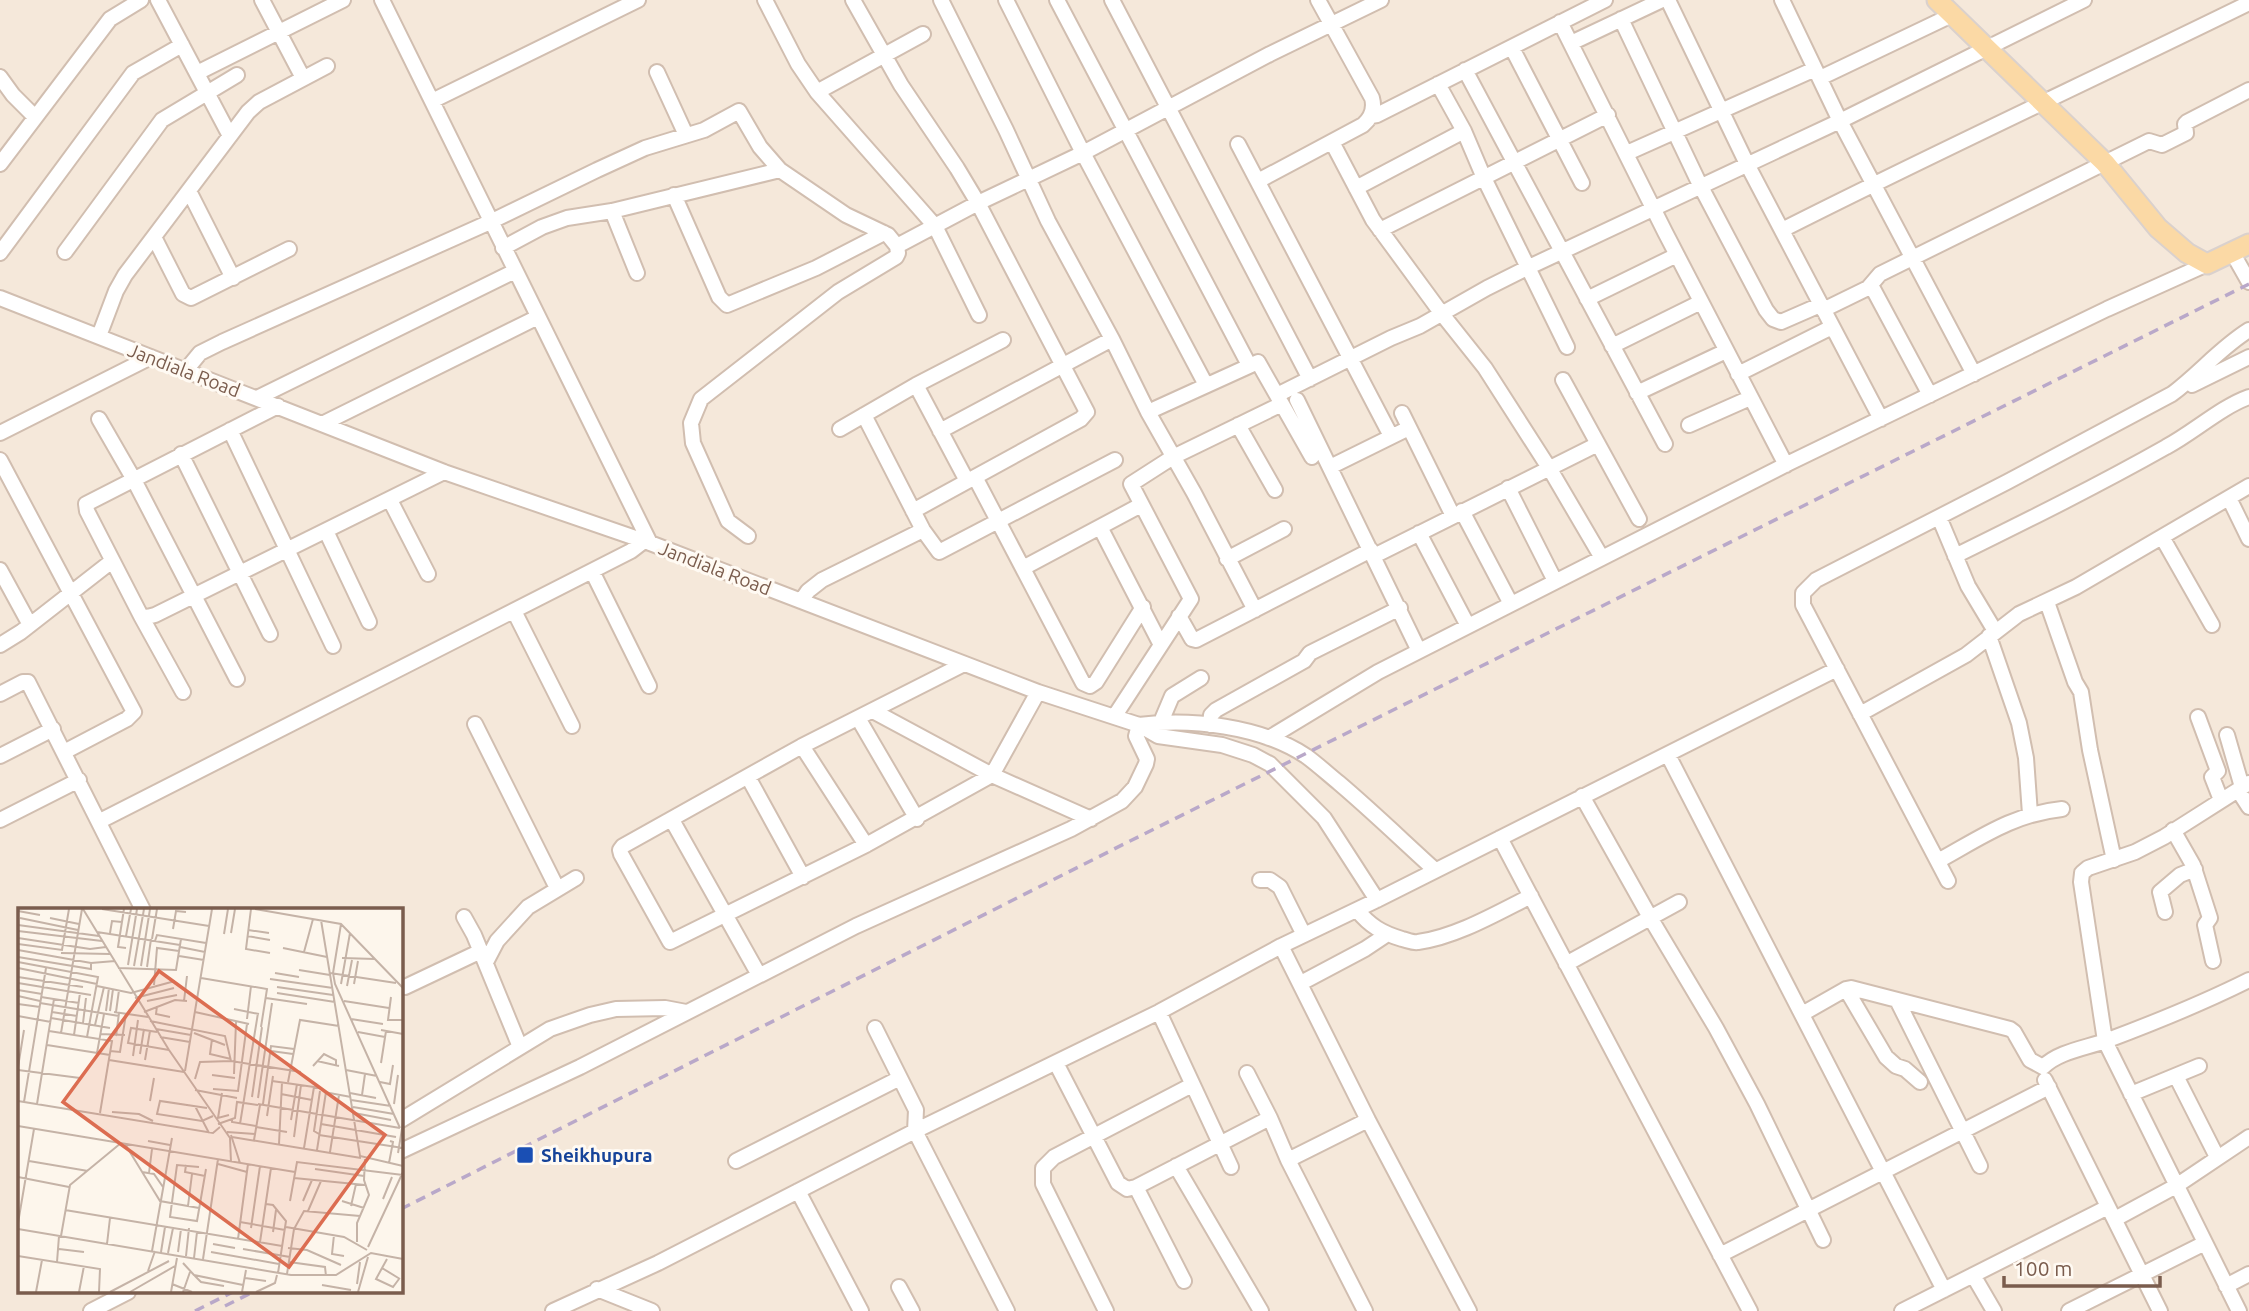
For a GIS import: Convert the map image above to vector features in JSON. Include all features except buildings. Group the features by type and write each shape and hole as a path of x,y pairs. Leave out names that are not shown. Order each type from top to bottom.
{"main road":[{"path":"1944,5 2105,163 2158,228 2187,253 2207,264 2240,248"}],"street":[{"path":"0,164 110,19 141,0"},
{"path":"158,0 230,136"},
{"path":"262,0 303,78"},
{"path":"197,73 343,0"},
{"path":"100,821 647,542 382,0"},
{"path":"432,101 638,0"},
{"path":"765,0 817,92 935,226 979,315"},
{"path":"853,0 901,85 978,203 1086,409 1086,414 1081,419 913,511"},
{"path":"941,0 1048,221 1112,339 1147,412 1194,493 1255,610"},
{"path":"1006,0 1083,153 1206,385"},
{"path":"1057,0 1248,365"},
{"path":"1112,0 1310,379"},
{"path":"1258,181 1363,125 1373,110 1372,98 1318,0"},
{"path":"897,246 1381,0"},
{"path":"1371,116 1605,0"},
{"path":"1571,43 1662,0"},
{"path":"1668,0 1747,164 1881,419"},
{"path":"1782,0 1840,121 1974,374"},
{"path":"1114,718 1179,616 1191,602 1191,596 1131,484 1173,457 1238,425 1310,379 1442,314 1487,288 1840,121 2084,0"},
{"path":"1782,230 2249,3"},
{"path":"1627,153 1721,111 1817,74 1944,5"},
{"path":"1621,19 1700,185 1762,302 1773,319 1781,322 1871,285 1877,277 2149,141 2160,146 2167,144 2186,133 2187,122 2249,90"},
{"path":"1560,22 1786,465"},
{"path":"817,92 923,34"},
{"path":"0,253 132,73 182,45"},
{"path":"1512,48 1582,183"},
{"path":"99,336 116,291 248,112 259,102 327,66"},
{"path":"1465,70 1665,444"},
{"path":"657,72 686,135"},
{"path":"65,252 162,120 237,75"},
{"path":"2,84 35,117"},
{"path":"1438,84 1464,131 1484,178 1567,347"},
{"path":"186,370 200,354 222,342 490,222 645,148 704,130 739,111 760,147 780,170 846,215 884,233 897,246 898,253 896,257 838,292 703,396 695,411 691,424 693,443 728,521 748,536"},
{"path":"1380,230 1608,115"},
{"path":"1356,188 1464,131"},
{"path":"1332,142 1380,230 1485,368 1549,467 1602,558"},
{"path":"1238,144 1391,436"},
{"path":"503,248 567,218 612,211 780,170"},
{"path":"189,191 233,278"},
{"path":"674,195 719,297 729,306 816,268 884,233"},
{"path":"612,211 637,273"},
{"path":"154,237 183,294 188,298 196,297 289,249"},
{"path":"2240,248 2249,282"},
{"path":"1587,299 1677,255"},
{"path":"1269,738 1378,672 1555,581 1786,465 2107,309 2207,264"},
{"path":"257,398 515,271"},
{"path":"1871,285 1930,396"},
{"name":"Jandiala Road","path":"0,298 444,472 647,542 1038,692 1139,724 1158,736 1222,745 1253,755 1270,764 1325,818 1377,900"},
{"path":"1612,346 1701,302"},
{"path":"322,424 538,317"},
{"path":"1738,374 1832,327"},
{"path":"2172,394 2221,350 2249,330"},
{"path":"940,430 1112,339"},
{"path":"840,429 916,385 1003,340"},
{"path":"1637,393 1726,351"},
{"path":"0,433 151,357"},
{"path":"1948,881 1804,605 1802,597 1805,589 1816,580 2172,394 2249,357"},
{"path":"1147,412 1255,361 1260,364 1312,457"},
{"path":"1563,380 1639,519"},
{"path":"916,385 940,430 999,522 1079,678 1087,685 1096,682 1143,607"},
{"path":"1955,556 2128,469 2188,435 2225,408 2249,397"},
{"path":"1689,425 1750,398"},
{"path":"1297,400 1419,651"},
{"path":"183,692 112,561 85,508 86,504 278,406"},
{"path":"1402,413 1511,604"},
{"path":"864,415 923,530 940,552 1115,460"},
{"path":"99,419 134,478 237,679"},
{"path":"1238,425 1275,490"},
{"path":"1330,467 1409,428"},
{"path":"230,430 333,646"},
{"path":"1179,616 1192,639 1196,640 1598,444"},
{"path":"181,454 270,634"},
{"path":"0,460 134,713 64,752"},
{"path":"141,616 155,615 444,472"},
{"path":"1860,713 1952,663 2019,614 2047,602 2249,486"},
{"path":"1508,488 1555,581"},
{"path":"2229,498 2249,539"},
{"path":"390,500 428,573"},
{"path":"1023,568 1141,505"},
{"path":"1939,517 1992,634 2026,758 2030,814"},
{"path":"1100,527 1161,645"},
{"path":"1227,559 1284,529"},
{"path":"801,601 814,585 822,580 923,530"},
{"path":"326,531 369,622"},
{"path":"1419,533 1468,626"},
{"path":"2162,537 2212,625"},
{"path":"0,645 112,561"},
{"path":"0,570 30,625"},
{"path":"592,571 649,687"},
{"path":"2047,602 2081,692 2090,750 2114,860"},
{"path":"1210,725 1211,715 1216,710 1304,661 1310,653 1400,608"},
{"path":"514,611 572,726"},
{"path":"964,664 802,746 620,850 670,942 866,845 992,775 1038,692"},
{"path":"553,1311 569,1307 597,1289 658,1264 915,1130 1159,1012 1281,946 1837,669"},
{"path":"1161,722 1171,696 1201,678"},
{"path":"0,694 28,682 142,908"},
{"path":"873,711 992,775 1091,819"},
{"path":"2198,717 2218,772 2212,778 2221,800"},
{"path":"858,718 917,818"},
{"path":"402,1151 580,1067 856,926 1091,819 1122,802 1135,787 1147,759 1136,736 1139,724 1161,722 1242,730 1269,738 1304,755 1360,801 1435,870"},
{"path":"475,724 557,888"},
{"path":"0,756 52,729"},
{"path":"2227,735 2239,754 2243,787 2249,807"},
{"path":"802,746 866,845"},
{"path":"2214,760 2239,754"},
{"path":"1668,755 1944,1290"},
{"path":"748,777 803,877"},
{"path":"0,820 79,780"},
{"path":"2239,1311 2105,1041 2081,882 2082,873 2088,868 2135,852 2243,787"},
{"path":"1582,796 1716,1028 1823,1240"},
{"path":"1938,861 2009,822 2030,814 2062,809"},
{"path":"672,820 759,975"},
{"path":"2173,830 2194,869 2210,918 2205,925 2213,961"},
{"path":"1500,838 1750,1311"},
{"path":"2165,912 2160,892 2180,875 2194,869"},
{"path":"405,987 483,957 528,907 576,878"},
{"path":"1259,880 1270,880 1280,887 1304,935"},
{"path":"1356,910 1369,925 1386,934 1416,943 1465,929 1531,896"},
{"path":"1566,964 1679,902"},
{"path":"464,917 520,1047"},
{"path":"1301,983 1386,934"},
{"path":"1281,946 1368,1120 1469,1311"},
{"path":"2043,1067 2055,1058 2204,1002 2249,980"},
{"path":"1802,1014 1852,988 2010,1029 2030,1060 2043,1067"},
{"path":"1846,989 1886,1057 1920,1082"},
{"path":"1897,1000 1980,1166"},
{"path":"402,1119 550,1029 616,1009 665,1007 686,1013"},
{"path":"1159,1012 1231,1167"},
{"path":"875,1028 916,1110 915,1130 1007,1311"},
{"path":"1056,1063 1118,1183 1126,1189 1136,1187 1270,1118"},
{"path":"2131,1094 2199,1066"},
{"path":"2043,1067 2043,1076 2160,1311"},
{"path":"1247,1073 1365,1311"},
{"path":"2176,1076 2217,1157"},
{"path":"736,1161 900,1078"},
{"path":"1106,1311 1052,1203 1042,1180 1043,1168 1048,1162 1192,1085"},
{"path":"1720,1255 2049,1087"},
{"path":"1288,1160 1368,1120"},
{"path":"1902,1311 1973,1275 2176,1186 2249,1138"},
{"path":"1176,1166 1261,1311"},
{"path":"1136,1187 1184,1281"},
{"path":"798,1191 861,1311"},
{"path":"2069,1311 2205,1243"},
{"path":"2227,1286 2249,1274"},
{"path":"1973,1275 1994,1311"},
{"path":"899,1287 912,1311"},
{"path":"597,1289 652,1311"},
{"path":"91,1311 124,1294"}],"shaded area":[{"path":"0,0 2249,0 2249,1311 0,1311"}],"railway":[{"path":"402,1208 1124,844 2249,284"},
{"path":"195,1311 229,1294"},
{"path":"225,1306 249,1294"}],"place":[{"name":"Sheikhupura","path":"525,1155"}]}
